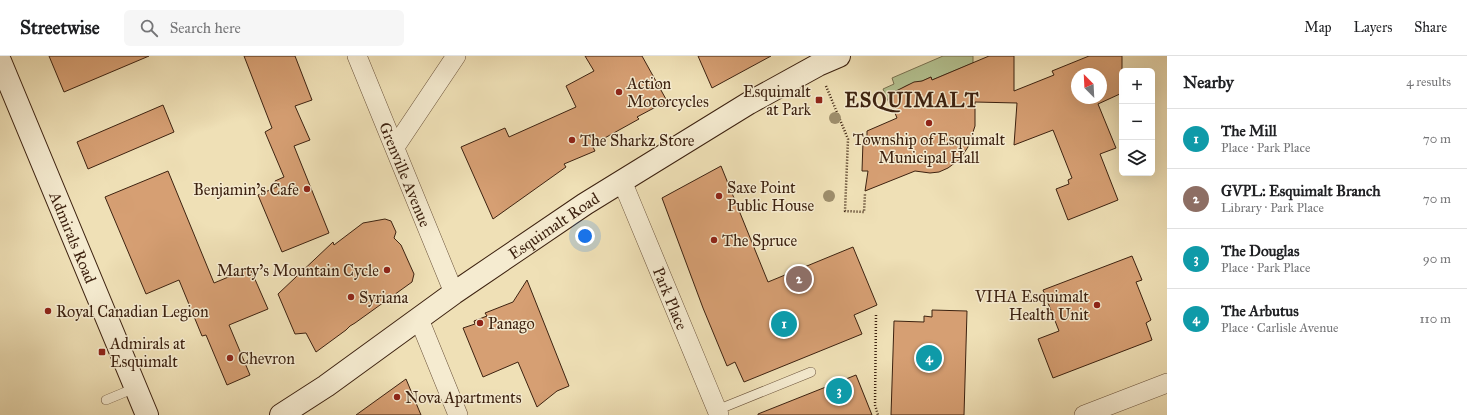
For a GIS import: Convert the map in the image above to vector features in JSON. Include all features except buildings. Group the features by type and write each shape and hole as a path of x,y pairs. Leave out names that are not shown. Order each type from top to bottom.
{"main road":[{"name":"Esquimalt Road","path":"281,415 326,386 454,293 622,181 749,103 832,59"},
{"name":"Admirals Road","path":"0,61 147,415"}],"street":[{"name":"Grenville Avenue","path":"357,56 454,293"},
{"path":"395,147 456,56"},
{"name":"Park Place","path":"622,181 718,412"},
{"path":"419,319 458,415"},
{"path":"1084,415 1167,383"}],"lane":[{"path":"718,412 811,372"},
{"path":"106,400 135,388"}],"path":[{"path":"832,59 848,138 845,211 864,212 865,194"},
{"path":"876,315 875,405 878,415"}],"green space":[{"path":"943,56 973,56 973,63 932,80 931,77 906,86 892,102 889,103 883,89 894,84 892,78"}],"place":[{"name":"Action Motorcycles","path":"619,92"},
{"name":"Esquimalt at Park","path":"819,100"},
{"name":"Township of Esquimalt Municipal Hall","path":"929,123"},
{"name":"The Sharkz Store","path":"572,140"},
{"name":"Benjamin's Cafe","path":"307,189"},
{"name":"Saxe Point Public House","path":"719,196"},
{"name":"The Spruce","path":"714,240"},
{"name":"Marty's Mountain Cycle","path":"387,270"},
{"name":"GVPL: Esquimalt Branch","path":"799,279"},
{"name":"Syriana","path":"351,297"},
{"name":"VIHA Esquimalt Health Unit","path":"1097,305"},
{"name":"Royal Canadian Legion","path":"48,311"},
{"name":"Panago","path":"480,323"},
{"name":"The Mill","path":"784,324"},
{"name":"Admirals at Esquimalt","path":"102,352"},
{"name":"Chevron","path":"230,358"},
{"name":"The Arbutus","path":"929,358"},
{"name":"The Douglas","path":"839,391"},
{"name":"Nova Apartments","path":"397,397"}],"district":[{"name":"ESQUIMALT","path":"912,100"}]}
